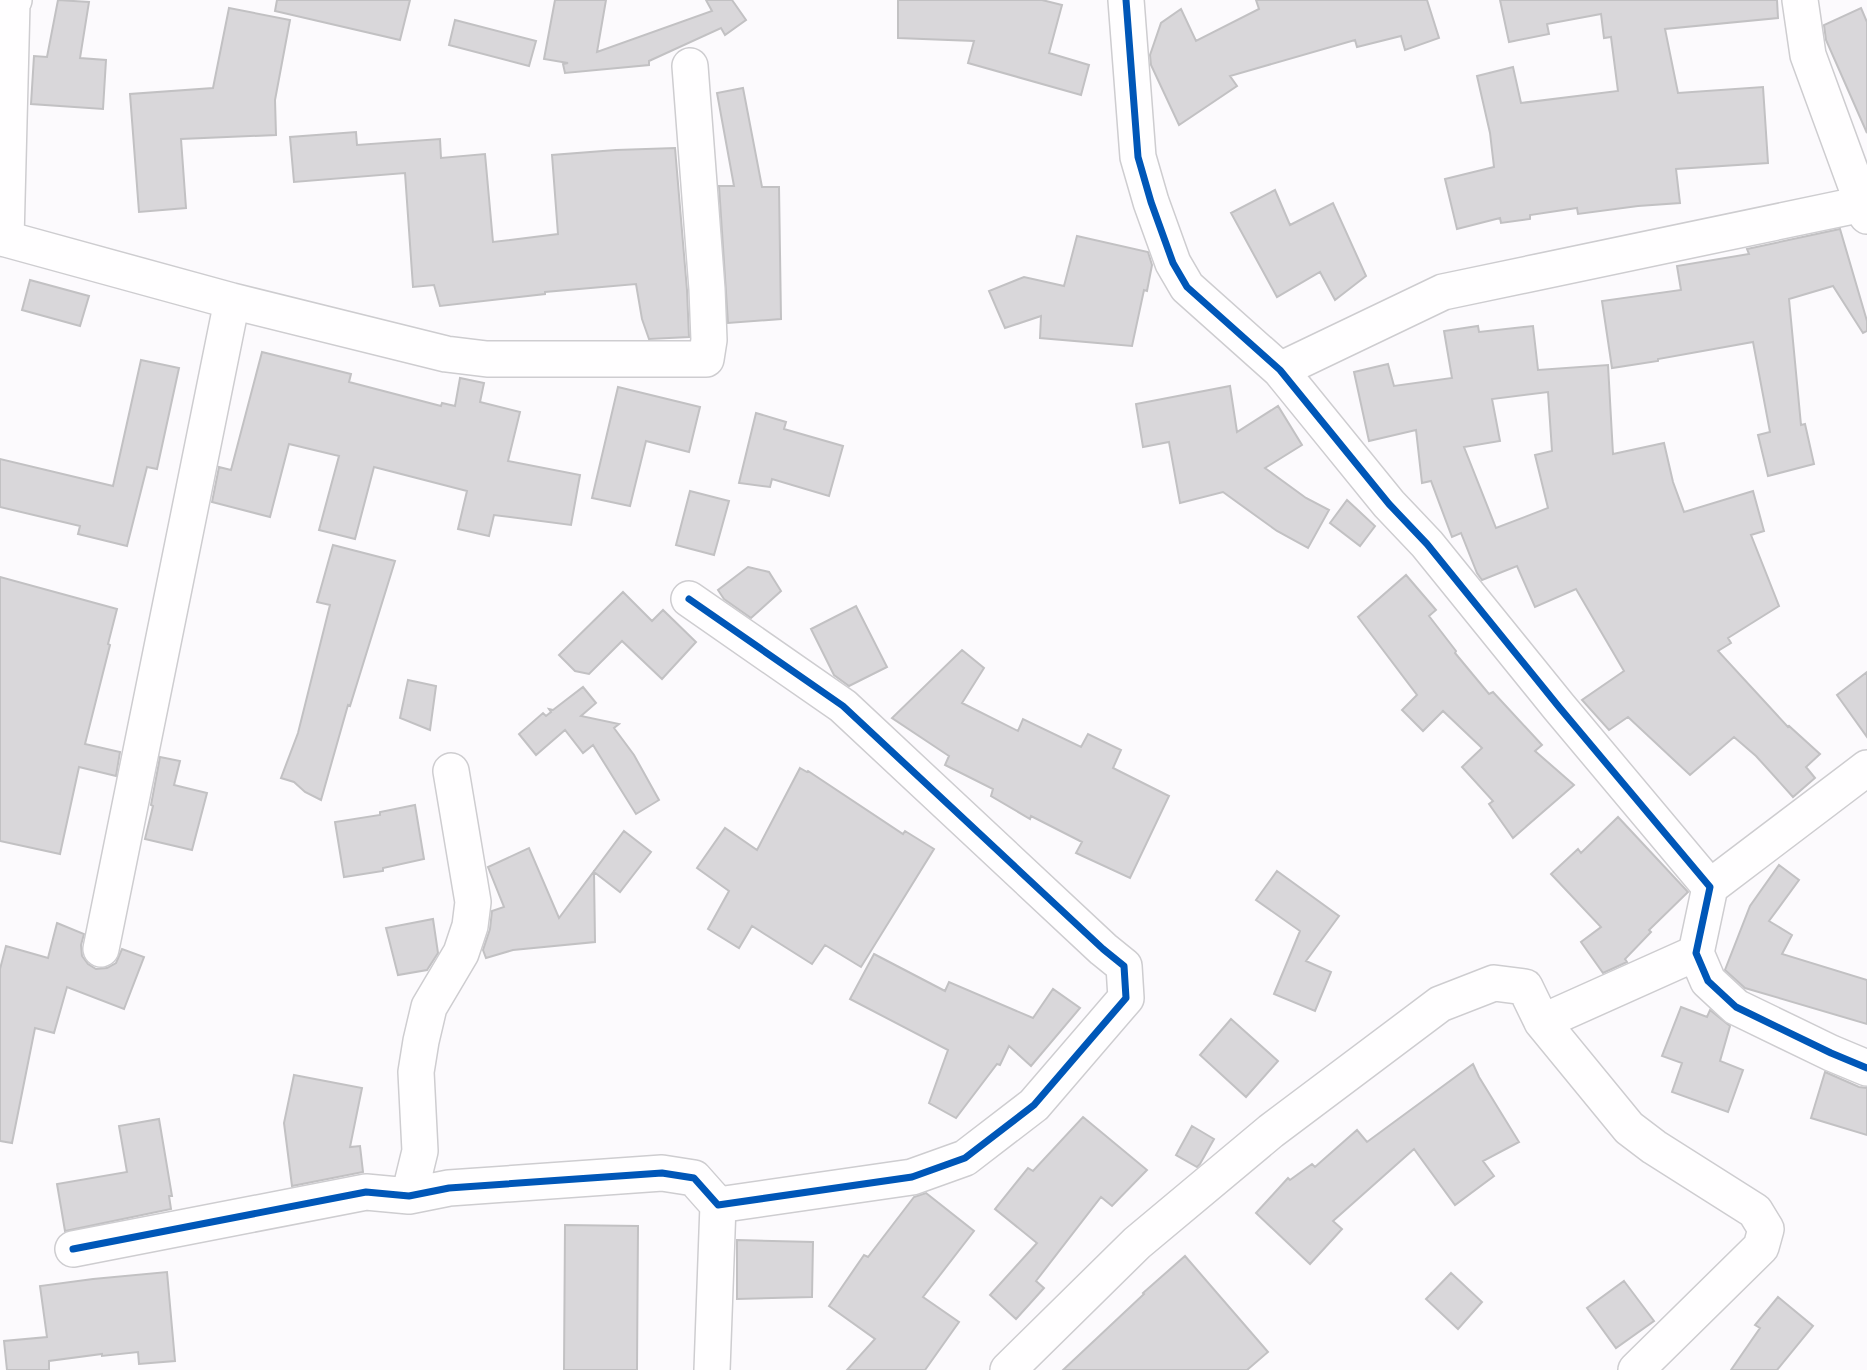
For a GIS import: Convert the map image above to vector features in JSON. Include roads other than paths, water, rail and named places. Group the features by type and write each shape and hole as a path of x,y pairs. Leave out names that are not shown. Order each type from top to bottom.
{"street":[{"path":"15,0 12,3 3,239 232,301 446,354 486,359 706,359 709,340 707,289 690,66"},
{"path":"1126,0 1138,158 1173,263 1187,287 1280,370 1710,887"},
{"path":"1280,370 1443,292 1866,208 1808,55 1800,0"},
{"path":"101,949 232,301"},
{"path":"689,599 853,715 1124,966 1126,998 1034,1105 965,1158 912,1177 718,1205"},
{"path":"1867,768 1710,887 1696,953 1708,981 1736,1007 1867,1068"},
{"path":"410,1196 420,1151 416,1072 421,1041 429,1007 461,953 470,926 473,902 450,771"},
{"path":"1542,1022 1696,953"},
{"path":"1008,1370 1137,1242 1271,1131 1440,1004 1494,983 1525,987 1542,1022 1629,1128 1654,1147 1755,1211 1766,1228 1762,1247 1636,1370"},
{"path":"420,1151 449,1188"},
{"path":"73,1249 366,1192 410,1196 449,1188 662,1173 694,1178 718,1205 712,1370"}]}
